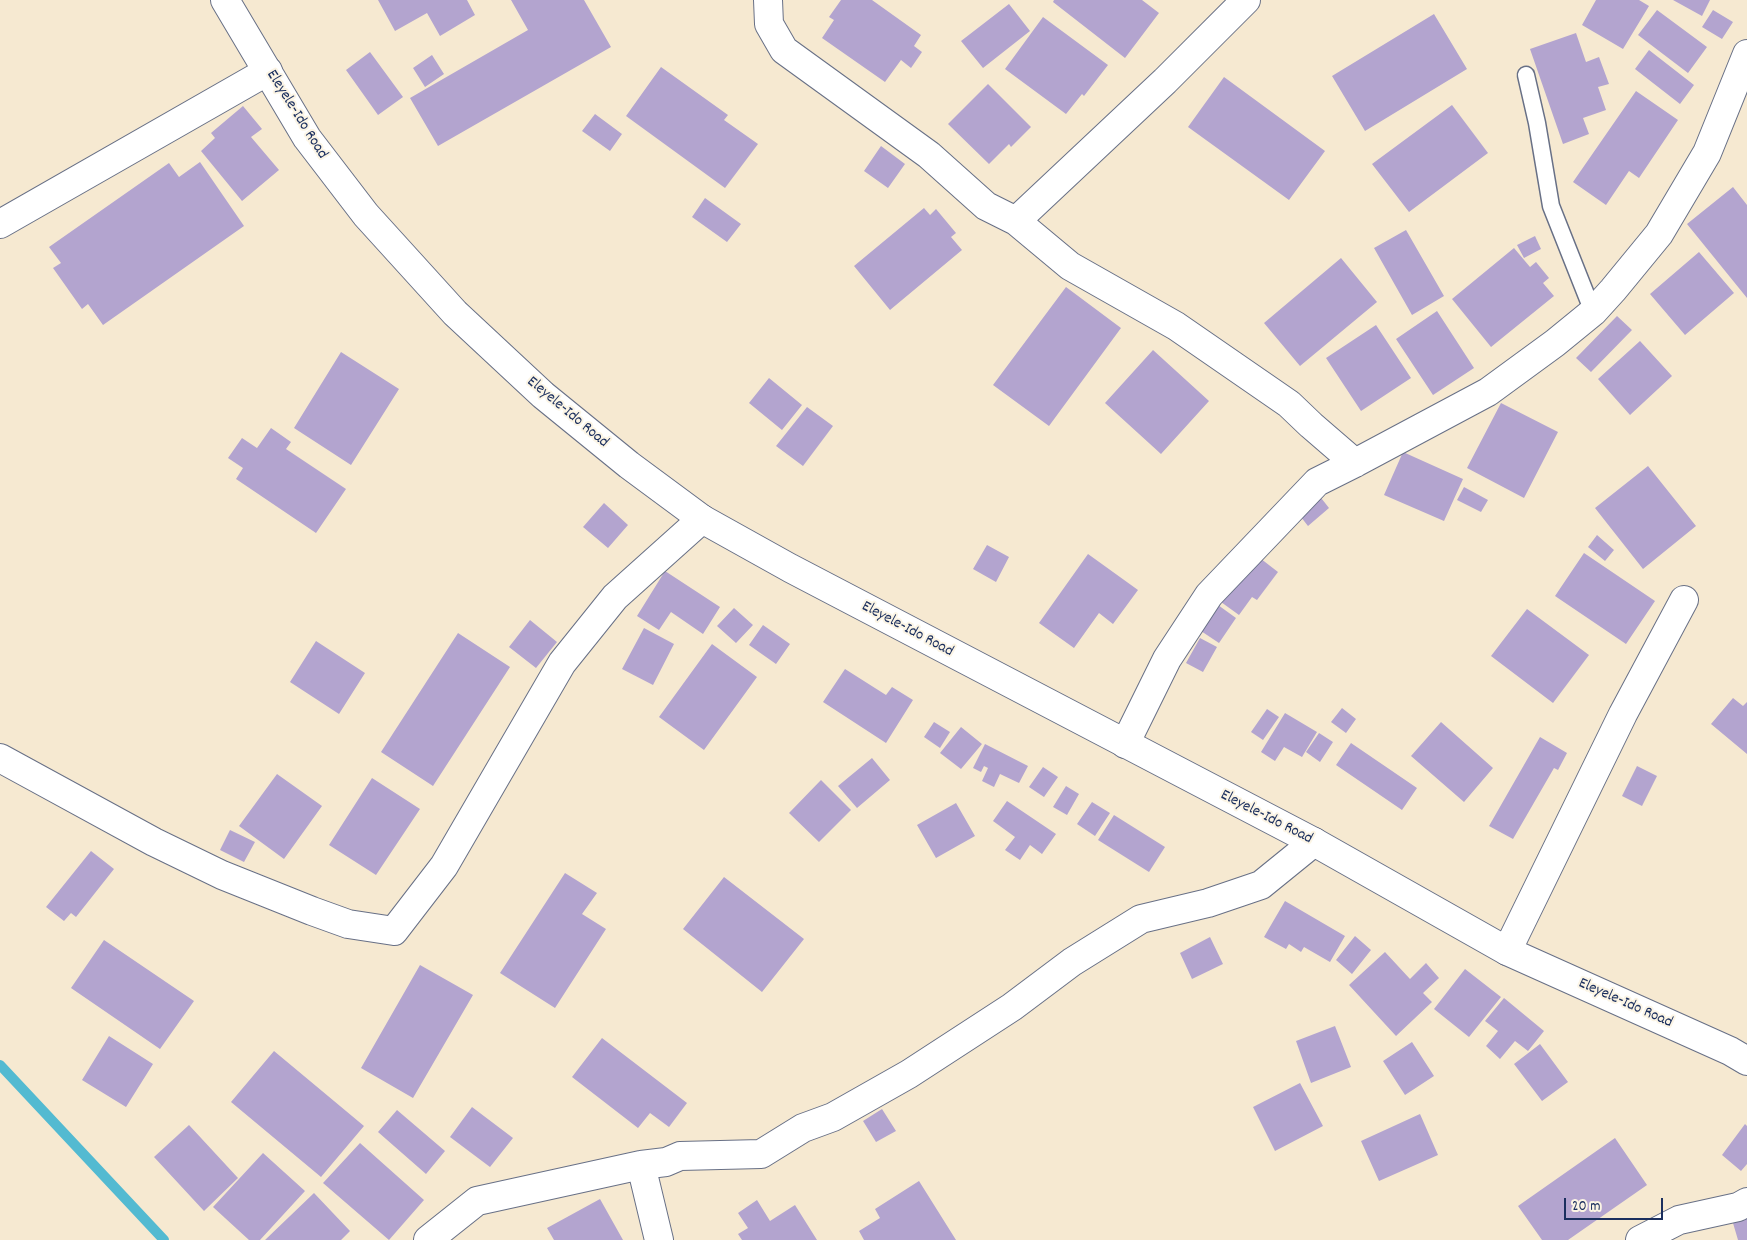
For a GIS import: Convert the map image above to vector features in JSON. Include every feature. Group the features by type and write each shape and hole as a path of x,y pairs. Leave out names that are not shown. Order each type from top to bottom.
{"street":[{"name":"Eleyele-Ido Road","path":"226,0 307,138 366,215 456,312 543,395 629,465 702,519 790,568 1314,842 1507,951 1730,1051 1747,1061"},
{"path":"768,0 768,24 784,50 930,155 986,206 1016,220 1070,266 1176,326 1290,404 1355,463"},
{"path":"1016,220 1165,81 1246,0"},
{"path":"1125,744 1167,659 1209,595 1317,482 1488,392 1555,343 1593,312 1659,234 1707,153 1747,54"},
{"path":"0,224 268,71"},
{"path":"0,758 154,842 222,875 312,912 348,924 394,931 444,866 562,663 615,597 702,519"},
{"path":"1507,951 1623,714 1684,600"},
{"path":"428,1240 477,1201 666,1162 680,1156 761,1154 803,1128 833,1117 909,1074 1012,1007 1072,962 1141,919 1208,903 1261,884 1314,842"},
{"path":"641,1166 659,1240"},
{"path":"1640,1240 1679,1220 1738,1208 1747,1202"}],"lane":[{"path":"1526,75 1537,123 1551,206 1593,312"}],"building":[{"path":"378,0 467,0 475,15 440,36 427,13 395,31"},
{"path":"511,0 584,0 611,47 438,146 410,98 528,30"},
{"path":"841,0 872,0 921,35 914,46 922,52 911,68 901,60 885,82 822,38 834,20 829,17"},
{"path":"1054,0 1142,0 1159,13 1125,58 1053,2"},
{"path":"1596,0 1639,0 1649,6 1623,49 1582,25"},
{"path":"1673,0 1710,0 1702,16"},
{"path":"1009,4 1030,31 983,68 961,41"},
{"path":"1657,10 1707,47 1688,73 1638,35"},
{"path":"1713,10 1733,22 1722,39 1702,27"},
{"path":"1434,14 1467,69 1365,131 1332,76"},
{"path":"1043,17 1108,65 1084,96 1082,94 1066,114 1005,69"},
{"path":"1576,33 1586,62 1599,57 1609,84 1598,87 1606,110 1583,118 1589,134 1563,144 1530,49"},
{"path":"1649,50 1694,85 1680,104 1635,69"},
{"path":"370,52 403,97 378,115 346,70"},
{"path":"432,55 444,74 425,87 413,68"},
{"path":"661,67 728,115 724,120 758,144 725,188 626,116"},
{"path":"1224,77 1325,151 1289,200 1188,127"},
{"path":"988,84 1031,127 1011,147 1009,144 989,164 948,124"},
{"path":"1636,91 1678,120 1639,178 1629,171 1606,205 1573,182"},
{"path":"1452,105 1488,153 1409,212 1372,164"},
{"path":"243,106 262,129 251,137 279,170 242,201 201,151 215,138 211,133"},
{"path":"595,114 622,134 610,151 582,131"},
{"path":"881,146 905,164 888,188 864,171"},
{"path":"200,162 244,226 103,325 88,304 82,309 53,268 61,263 49,247 169,163 179,177"},
{"path":"1733,187 1747,205 1747,298 1687,224"},
{"path":"705,198 741,224 727,242 692,217"},
{"path":"924,208 930,215 936,209 956,233 951,237 962,250 890,310 854,266"},
{"path":"1406,230 1444,296 1412,315 1374,248"},
{"path":"1535,236 1541,249 1524,258 1517,245"},
{"path":"1514,248 1530,267 1536,262 1549,278 1543,283 1554,296 1491,347 1452,299"},
{"path":"1699,252 1734,293 1685,335 1650,294"},
{"path":"1341,258 1377,302 1300,366 1264,323"},
{"path":"1066,287 1121,328 1049,426 993,385"},
{"path":"1437,311 1474,368 1433,395 1396,339"},
{"path":"1617,316 1632,330 1591,372 1576,358"},
{"path":"1376,325 1411,378 1361,411 1326,358"},
{"path":"1640,341 1672,376 1630,415 1598,379"},
{"path":"1153,350 1209,401 1161,454 1105,403"},
{"path":"341,352 399,389 351,465 294,428"},
{"path":"769,378 802,405 782,430 749,403"},
{"path":"1501,403 1558,432 1524,498 1467,468"},
{"path":"807,407 833,426 803,466 776,446"},
{"path":"271,428 291,442 286,449 346,489 316,533 236,479 243,468 228,458 242,438 257,448"},
{"path":"1403,452 1463,479 1444,521 1384,495"},
{"path":"1648,466 1696,526 1643,569 1595,508"},
{"path":"1464,487 1488,500 1481,512 1457,500"},
{"path":"1318,494 1329,508 1308,526 1297,512"},
{"path":"604,503 628,525 608,548 583,527"},
{"path":"1597,535 1614,550 1605,561 1588,547"},
{"path":"987,545 1009,557 996,582 973,569"},
{"path":"1584,553 1655,601 1626,644 1555,596"},
{"path":"1088,554 1138,590 1113,624 1099,613 1074,648 1039,623"},
{"path":"1256,555 1278,572 1257,600 1252,597 1239,615 1221,602"},
{"path":"665,571 720,607 703,634 671,612 659,630 637,616"},
{"path":"1218,605 1236,618 1219,643 1201,631"},
{"path":"734,608 753,625 736,643 717,626"},
{"path":"1527,609 1589,655 1553,703 1491,656"},
{"path":"530,620 557,642 536,668 509,647"},
{"path":"763,625 790,644 776,664 749,645"},
{"path":"644,628 674,644 653,685 622,669"},
{"path":"458,633 510,667 433,786 381,752"},
{"path":"1200,638 1217,647 1203,672 1186,663"},
{"path":"316,641 365,673 339,714 290,682"},
{"path":"712,644 757,677 704,750 659,717"},
{"path":"845,669 886,695 892,687 913,700 886,743 823,702"},
{"path":"1733,698 1743,706 1747,702 1747,754 1711,724"},
{"path":"1342,708 1356,719 1346,733 1331,722"},
{"path":"1267,709 1279,717 1263,740 1251,732"},
{"path":"1285,713 1317,732 1302,757 1284,747 1275,761 1261,752"},
{"path":"934,722 950,732 940,748 924,737"},
{"path":"1441,722 1493,768 1464,802 1411,756"},
{"path":"961,727 982,744 961,769 940,753"},
{"path":"1319,733 1333,742 1320,762 1306,752"},
{"path":"1540,737 1567,753 1558,770 1554,768 1513,839 1489,826"},
{"path":"1351,743 1417,788 1402,810 1336,765"},
{"path":"985,744 1028,766 1019,783 1000,774 994,787 982,781 988,768 984,766 981,772 973,768"},
{"path":"872,758 890,780 857,808 838,786"},
{"path":"1637,766 1657,776 1642,806 1622,796"},
{"path":"1043,767 1058,777 1044,797 1029,787"},
{"path":"277,774 322,806 284,859 239,826"},
{"path":"372,778 420,809 376,875 329,845"},
{"path":"821,780 851,810 819,842 789,813"},
{"path":"1066,786 1079,794 1067,815 1053,807"},
{"path":"1007,801 1056,834 1042,854 1030,845 1020,860 1005,850 1015,837 993,821"},
{"path":"1092,802 1110,813 1095,836 1077,824"},
{"path":"956,803 975,836 936,858 917,825"},
{"path":"1114,815 1165,847 1149,872 1098,840"},
{"path":"230,830 255,842 244,862 220,850"},
{"path":"91,851 114,869 76,917 71,913 64,921 46,907"},
{"path":"565,873 597,893 582,914 606,929 555,1008 500,973"},
{"path":"724,877 804,939 762,992 683,929"},
{"path":"1285,901 1345,936 1330,962 1304,947 1301,952 1289,944 1286,949 1264,937"},
{"path":"1355,936 1371,950 1352,974 1336,960"},
{"path":"1210,937 1223,964 1192,979 1180,953"},
{"path":"104,940 194,1001 160,1049 71,988"},
{"path":"1385,952 1410,979 1426,963 1439,978 1423,993 1432,1002 1396,1036 1349,985"},
{"path":"420,965 473,995 413,1098 361,1068"},
{"path":"1465,969 1501,997 1469,1037 1434,1009"},
{"path":"1504,998 1544,1031 1528,1051 1515,1041 1500,1059 1486,1046 1498,1031 1485,1021"},
{"path":"1335,1026 1351,1067 1311,1083 1296,1041"},
{"path":"109,1036 153,1064 126,1107 82,1080"},
{"path":"602,1038 687,1103 669,1127 650,1113 638,1128 572,1077"},
{"path":"1412,1042 1434,1076 1405,1095 1383,1061"},
{"path":"1540,1044 1568,1082 1542,1101 1514,1064"},
{"path":"274,1051 364,1126 321,1177 231,1102"},
{"path":"1300,1083 1323,1126 1275,1151 1253,1107"},
{"path":"472,1107 513,1138 490,1167 450,1137"},
{"path":"882,1109 896,1131 876,1142 863,1121"},
{"path":"397,1110 445,1151 426,1174 378,1132"},
{"path":"1420,1114 1438,1155 1379,1181 1361,1141"},
{"path":"1745,1124 1747,1126 1747,1164 1741,1171 1722,1155"},
{"path":"189,1125 238,1178 204,1211 154,1157"},
{"path":"1615,1138 1647,1185 1568,1240 1542,1240 1518,1206"},
{"path":"360,1143 424,1200 389,1240 323,1183"},
{"path":"263,1153 305,1191 260,1240 249,1240 213,1207"},
{"path":"919,1181 956,1240 864,1240 859,1231 880,1218 875,1209"},
{"path":"314,1193 350,1231 341,1240 265,1240"},
{"path":"600,1199 623,1240 554,1240 547,1228"},
{"path":"757,1200 770,1221 795,1205 817,1240 742,1240 738,1234 748,1228 738,1213"},
{"path":"1747,1218 1747,1240 1738,1240 1733,1223"}],"waterway":[{"path":"0,1065 164,1240"}]}
